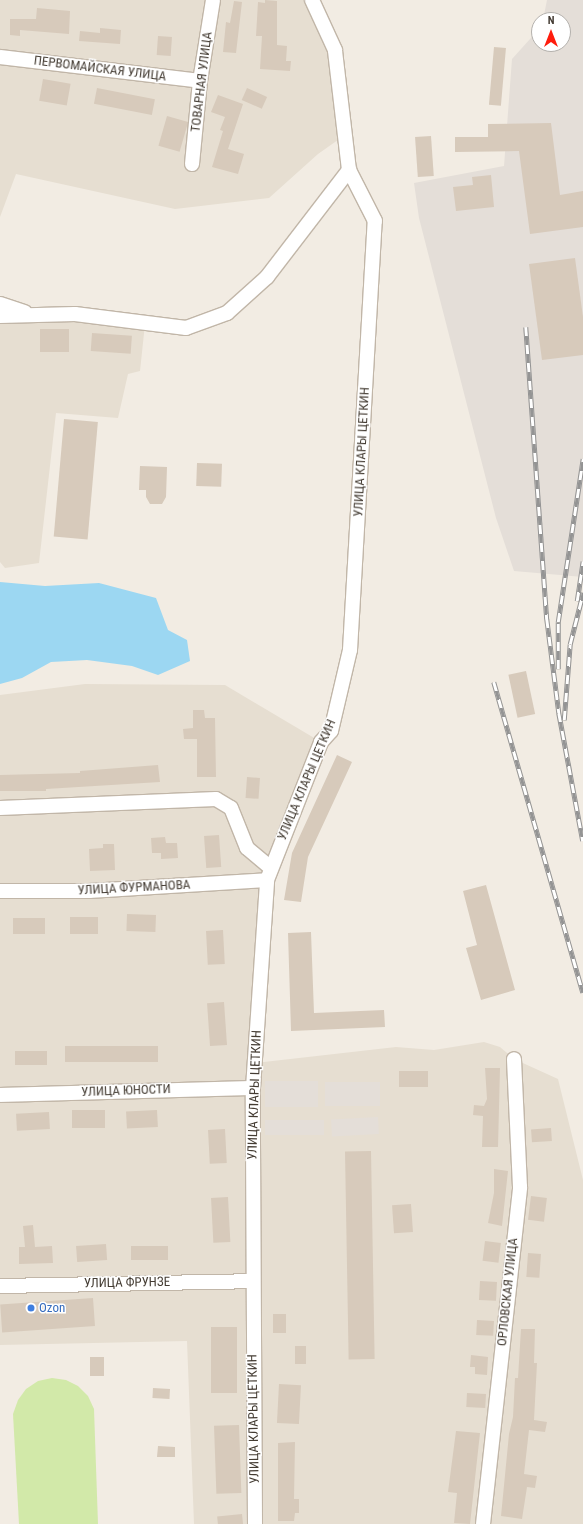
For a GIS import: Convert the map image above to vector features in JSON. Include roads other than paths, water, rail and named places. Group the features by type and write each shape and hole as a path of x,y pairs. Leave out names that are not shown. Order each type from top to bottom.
{"street":[{"name":"ТОВАРНАЯ УЛИЦА","path":"192,164 200,81 213,0"},
{"name":"УЛИЦА КЛАРЫ ЦЕТКИН","path":"255,1524 253,1088 269,874 321,742 331,731 350,650 375,221 349,170 335,50 312,0"},
{"name":"ПЕРВОМАЙСКАЯ УЛИЦА","path":"0,57 200,81"},
{"path":"0,316 41,317 75,314 186,328 227,313 267,277 349,170"},
{"path":"0,304 41,317"},
{"path":"0,808 216,799 231,808 247,848 269,874"},
{"name":"УЛИЦА ФУРМАНОВА","path":"0,891 89,891 269,874"},
{"name":"ОРЛОВСКАЯ УЛИЦА","path":"483,1524 520,1187 514,1059"},
{"name":"УЛИЦА ЮНОСТИ","path":"0,1094 253,1088"},
{"name":"УЛИЦА ФРУНЗЕ","path":"0,1286 253,1281"}],"water":[{"path":"0,582 45,586 99,583 156,598 168,630 187,640 190,661 158,675 132,666 87,660 51,662 22,678 0,684"}],"railway":[{"path":"526,327 547,619 559,713 583,841"},
{"path":"558,669 558,622 583,459"},
{"path":"577,601 583,561"},
{"path":"564,720 570,644 583,593"},
{"path":"494,682 583,992"}],"place":[{"name":"Ozon","path":"31,1308"}]}
